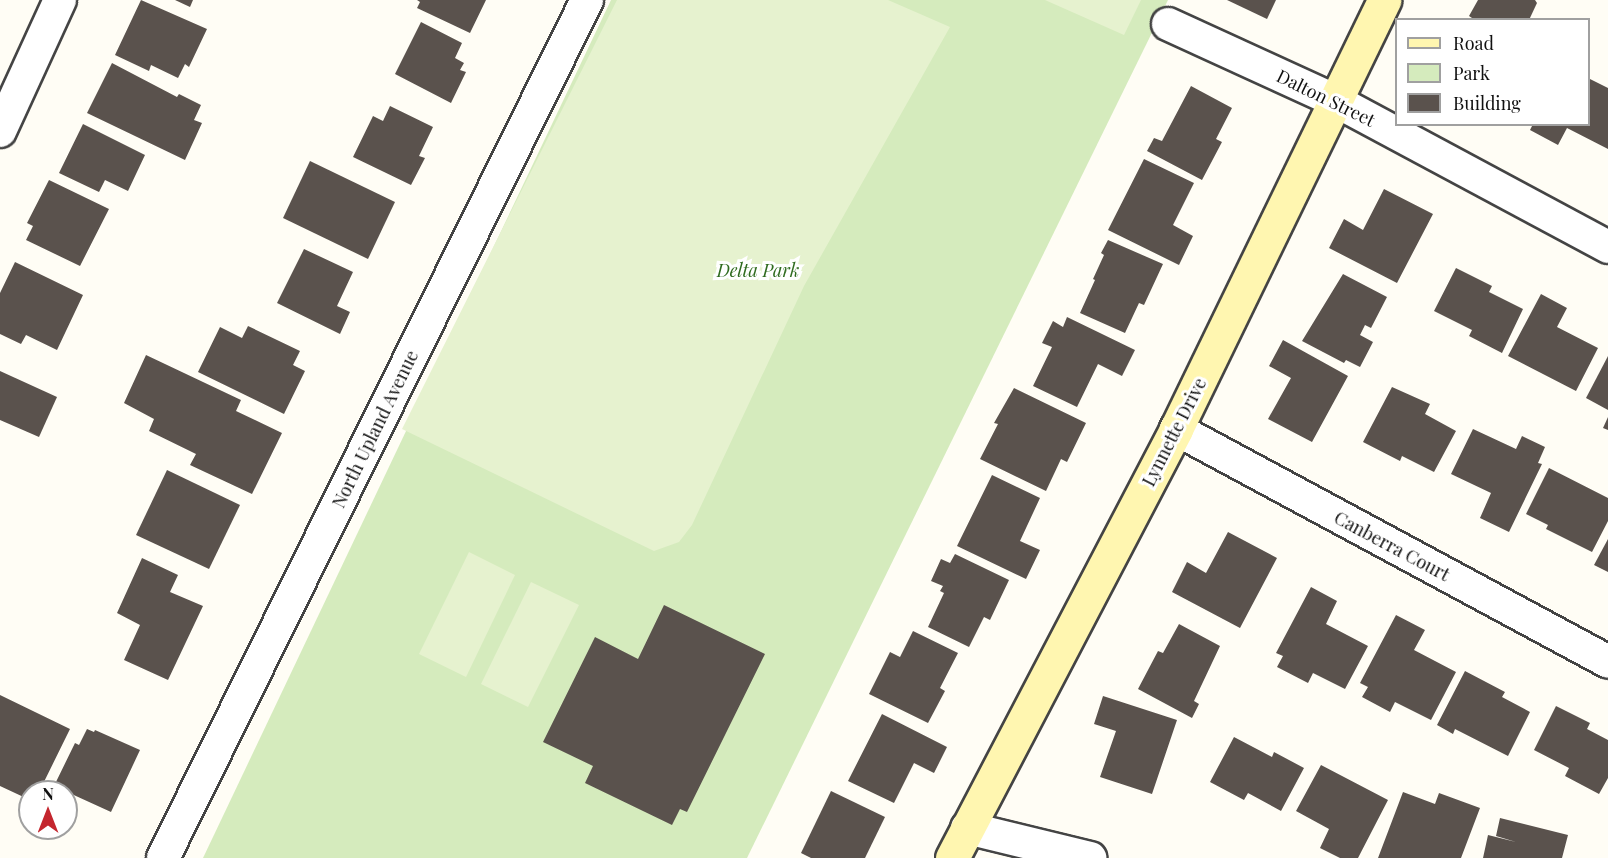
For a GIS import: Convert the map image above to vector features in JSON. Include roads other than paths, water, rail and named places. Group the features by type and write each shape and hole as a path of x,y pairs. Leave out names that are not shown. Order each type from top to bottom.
{"street":[{"path":"0,131 60,0"},
{"name":"North Upland Avenue","path":"163,858 586,0"},
{"name":"Lynnette Drive","path":"952,858 1176,429 1384,0"},
{"name":"Dalton Street","path":"1168,24 1334,100 1608,247"},
{"name":"Canberra Court","path":"1176,429 1608,662"},
{"path":"967,828 1090,858"}],"park label":[{"name":"Delta Park","path":"758,270"}]}
